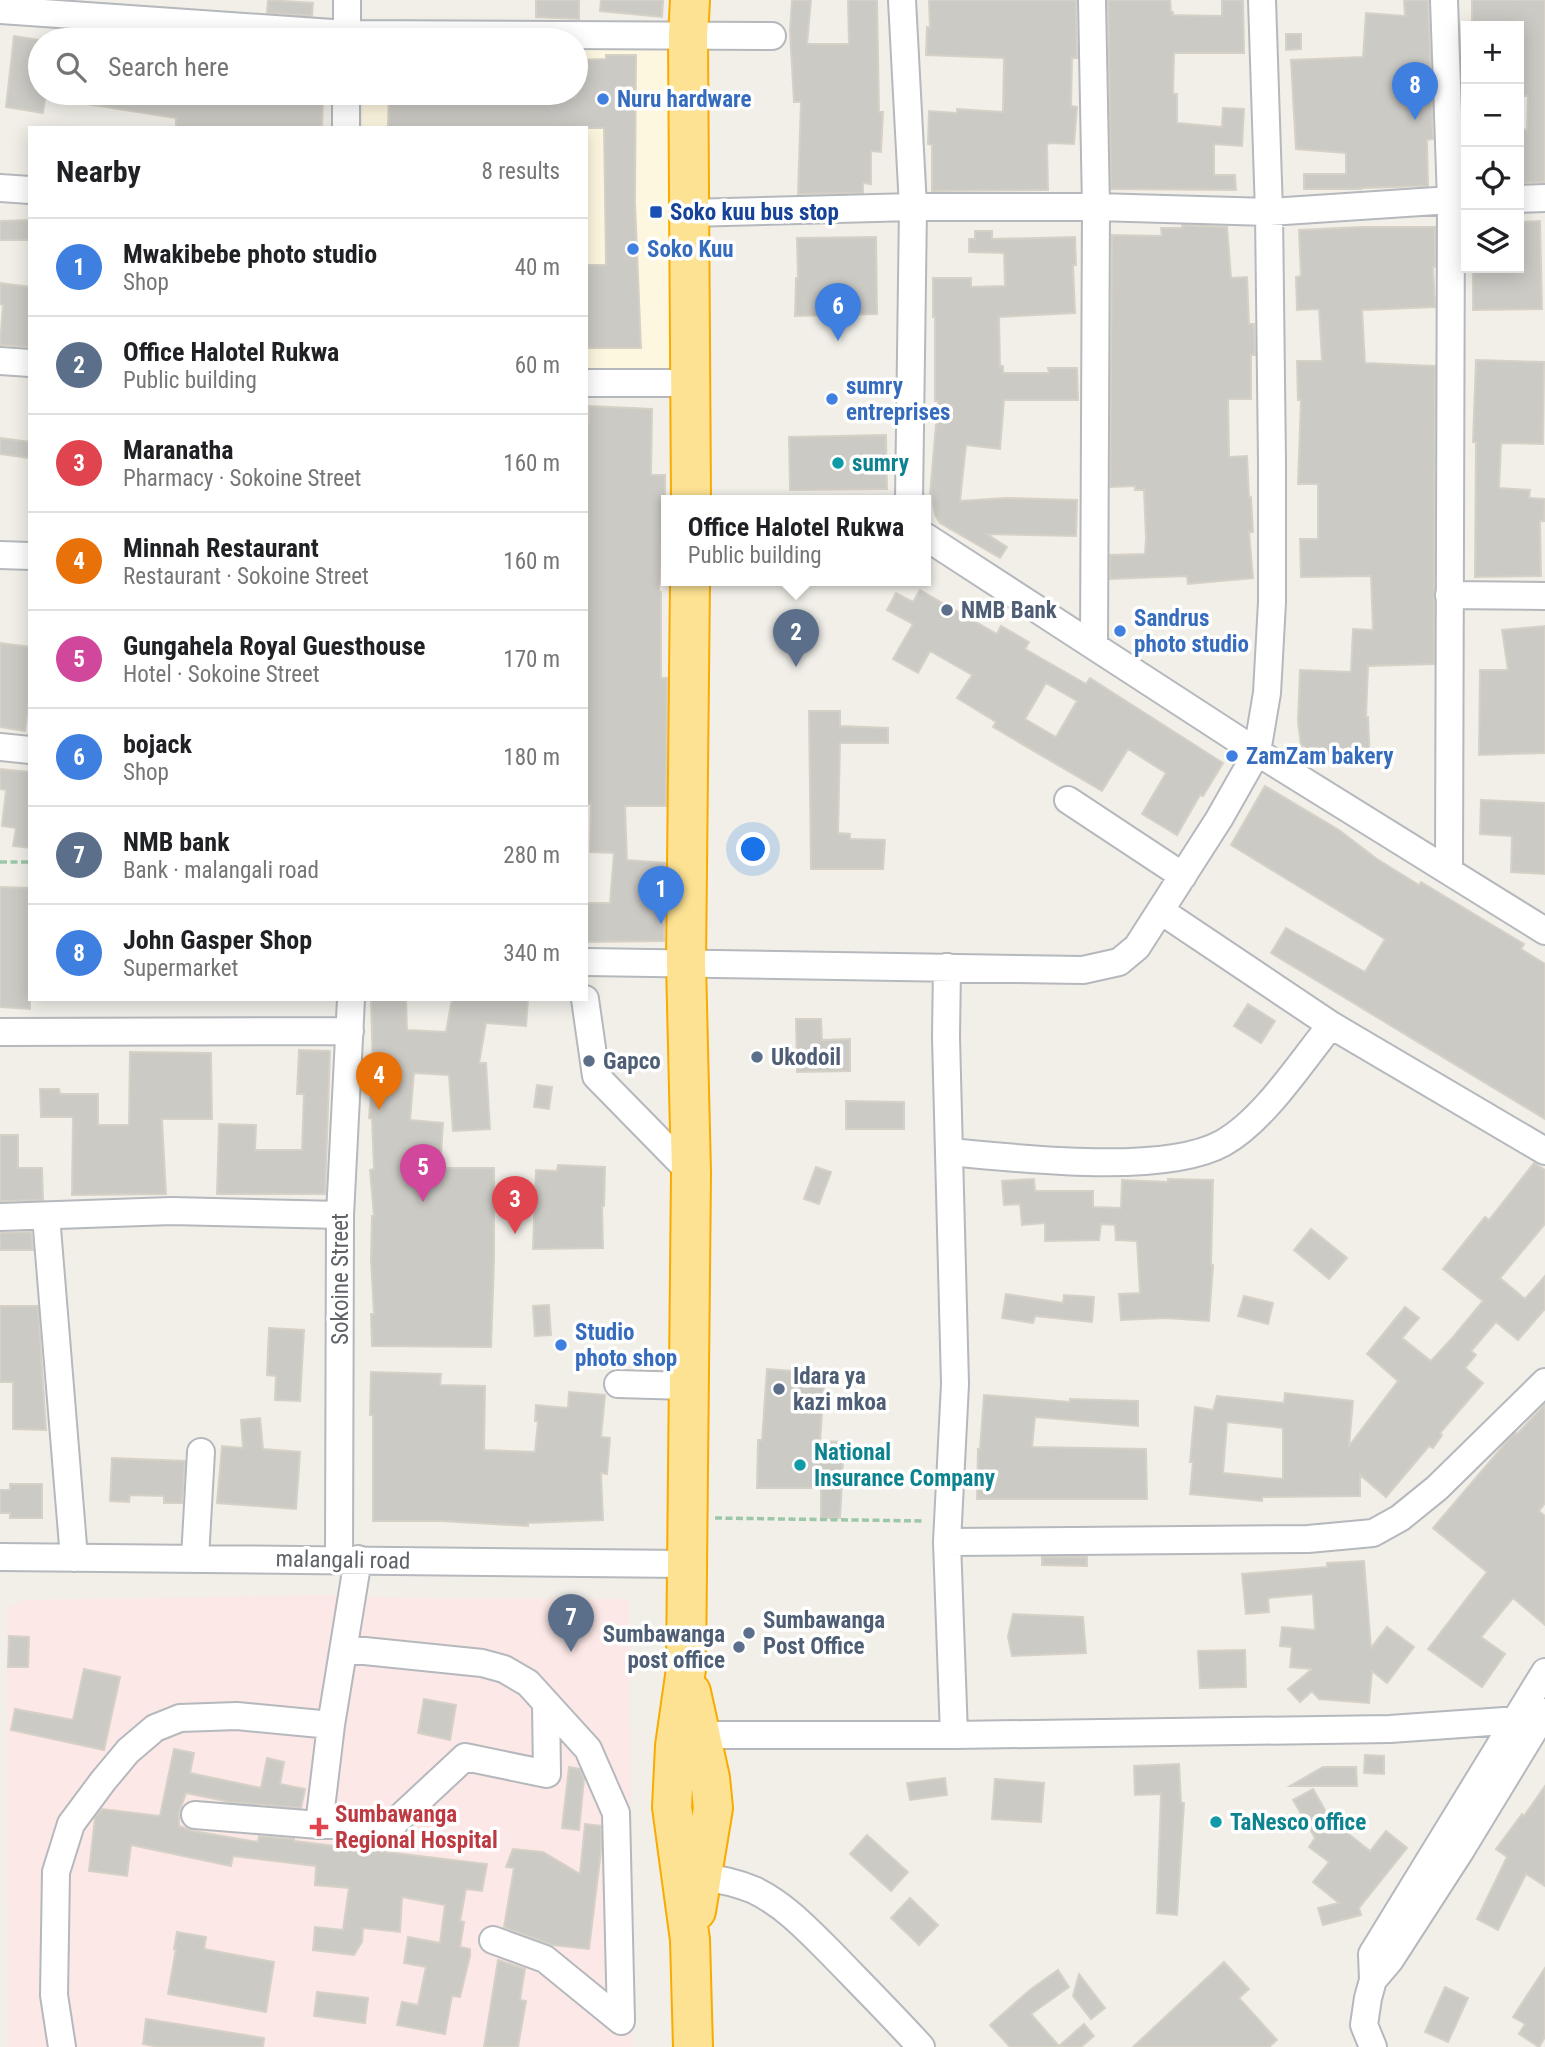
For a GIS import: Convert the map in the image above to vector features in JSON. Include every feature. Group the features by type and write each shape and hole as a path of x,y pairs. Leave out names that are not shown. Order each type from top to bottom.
{"highway":[{"path":"689,18 691,495"},
{"path":"690,586 686,963 691,1172 686,1670 673,1799 690,1940 693,2047"},
{"path":"686,1670 710,1778 712,1815 690,1940"},
{"path":"673,1799 690,1775 710,1778"},
{"path":"673,1799 691,1821 712,1815"}],"street":[{"path":"347,0 347,28"},
{"path":"902,0 913,207 909,495"},
{"path":"1091,0 1096,207 1094,645"},
{"path":"588,962 1083,970 1119,962 1137,947 1237,790 1257,752 1267,693 1272,602 1269,212 1262,0"},
{"path":"1444,0 1458,200 1449,595 1449,870"},
{"path":"0,10 231,28"},
{"path":"509,28 689,18 772,36"},
{"path":"346,105 346,126"},
{"path":"0,188 28,190"},
{"path":"1524,199 1545,198"},
{"path":"688,213 913,207 1096,207 1269,212 1458,200"},
{"path":"0,360 28,363"},
{"path":"588,383 690,383"},
{"path":"931,540 1257,752 1545,931"},
{"path":"0,555 28,556"},
{"path":"1449,595 1545,596"},
{"path":"0,747 28,750"},
{"path":"1068,800 1183,876"},
{"path":"1161,911 1331,1025 1545,1151"},
{"path":"947,967 946,1037 955,1384 947,1532 954,1735"},
{"name":"Sokoine Street","path":"319,1825 331,1725 345,1650 348,1559 340,1215 351,1001"},
{"path":"585,1001 596,1076 691,1172"},
{"path":"949,1152 1046,1161 1125,1161 1203,1152 1225,1142 1261,1112 1331,1025"},
{"path":"0,1032 350,1031"},
{"path":"0,1217 172,1211 340,1215"},
{"path":"46,1216 74,1558"},
{"path":"947,1532 1308,1539 1373,1533 1400,1518 1437,1488 1545,1382"},
{"path":"618,1384 688,1386"},
{"path":"195,1558 201,1452"},
{"name":"malangali road","path":"0,1557 686,1564"},
{"path":"345,1650 504,1669 528,1683 588,1749 616,1813 621,2021 545,1959 493,1940"},
{"path":"1373,2047 1364,2025 1373,1980 1397,1949 1531,1722 1545,1672"},
{"path":"195,1815 319,1825 391,1825 465,1757 547,1774 546,1703"},
{"path":"62,2047 54,1995 56,1872 71,1824 128,1751 155,1728 180,1718 237,1716 331,1725"},
{"path":"702,1734 954,1735 1390,1729 1484,1722 1531,1722"},
{"path":"702,1877 753,1890 778,1904 836,1958 921,2047"}],"path":[{"path":"0,862 28,862"},
{"path":"686,1517 947,1532"}],"shaded area":[{"name":"Soko Kuu","path":"588,48 680,48 680,371 588,371 588,126 362,126 363,105 588,105"},
{"name":"Sumbawanga Regional Hospital","path":"335,1595 629,1599 633,2047 8,2047 7,1607 25,1600"}],"building":[{"path":"268,0 313,3 312,16 267,13"},
{"path":"536,0 579,0 579,19 536,17"},
{"path":"601,0 663,0 662,17 600,11"},
{"path":"792,0 811,0 807,44 849,44 848,0 877,0 879,112 883,112 881,152 871,151 871,184 863,183 863,193 798,194 801,102 794,102 790,31"},
{"path":"929,0 1076,0 1077,58 1072,58 1071,106 1077,107 1074,144 1047,145 1048,190 932,191 932,145 928,144 929,111 957,113 957,109 1003,112 1004,58 926,55 927,27 930,28"},
{"path":"1108,0 1170,0 1173,15 1222,16 1222,0 1243,0 1244,53 1174,53 1173,94 1177,94 1177,123 1222,127 1223,108 1244,109 1242,146 1214,144 1214,175 1235,175 1236,190 1111,189"},
{"path":"1404,0 1428,0 1433,139 1427,140 1428,186 1304,189 1304,174 1346,174 1346,153 1296,149 1291,60 1363,57 1366,13 1405,16"},
{"path":"1472,0 1545,0 1545,182 1524,183 1524,130 1527,130 1528,96 1524,96 1524,21 1472,21"},
{"path":"1286,34 1301,34 1301,49 1286,50"},
{"path":"14,36 28,38 28,105 44,105 43,113 6,107"},
{"path":"606,55 636,55 635,202 641,348 588,348 588,265 606,265 604,128 388,126 389,105 588,105 588,60 606,59"},
{"path":"92,105 323,105 322,126 176,126 176,118"},
{"path":"28,220 28,240 0,240 0,221"},
{"path":"1540,221 1542,309 1473,310 1473,273 1524,273 1524,222"},
{"path":"1182,225 1227,227 1231,278 1247,277 1249,324 1254,324 1255,355 1251,355 1251,399 1228,399 1229,457 1247,456 1253,532 1249,532 1253,578 1188,584 1187,576 1110,579 1110,555 1145,554 1146,538 1144,490 1135,490 1135,486 1110,487 1112,235 1162,236 1161,228 1182,228"},
{"path":"1435,227 1435,307 1362,310 1365,363 1435,366 1434,664 1368,666 1366,717 1370,762 1342,762 1330,761 1301,745 1298,722 1300,670 1351,672 1353,629 1373,630 1371,576 1301,577 1300,539 1318,539 1318,484 1298,484 1301,400 1298,400 1297,361 1322,361 1319,309 1297,310 1296,277 1301,276 1299,230"},
{"path":"975,231 992,231 992,239 1075,237 1075,313 999,317 1000,366 1003,366 1003,373 1049,373 1048,368 1077,368 1078,400 1004,400 1000,449 966,445 960,501 1006,498 1077,500 1076,536 987,534 1007,547 1000,558 940,523 930,495 938,401 935,401 933,278 971,278 971,287 1005,286 1004,253 969,252 969,239 975,239"},
{"path":"876,237 877,314 795,316 797,238"},
{"path":"0,283 28,287 28,347 0,345 3,305 0,304"},
{"path":"1476,360 1544,362 1543,444 1501,443 1499,488 1530,490 1529,498 1545,499 1544,521 1540,521 1541,576 1475,577 1476,442 1473,442"},
{"path":"589,406 652,409 651,475 665,475 665,495 661,495 659,592 661,678 667,678 666,806 625,806 627,860 665,863 664,941 588,942 588,903 610,903 614,853 590,852"},
{"name":"sumry","path":"886,435 887,489 790,490 789,437"},
{"path":"0,438 28,442 28,458 0,454"},
{"path":"920,590 997,634 1001,626 1029,642 1025,649 1086,684 1090,678 1223,763 1203,796 1200,795 1177,835 1142,814 1166,773 1128,749 1102,791 993,727 996,722 957,698 972,675 930,651 918,673 893,659 913,624 887,610 896,593 913,602","holes":["1046,683 1077,701 1056,737 1025,719"]},
{"path":"1545,626 1545,753 1479,755 1480,670 1508,670 1502,630"},
{"path":"0,643 28,647 28,708 25,731 0,727"},
{"path":"809,711 840,711 840,726 888,728 888,743 840,743 838,833 850,834 850,839 885,840 883,869 811,869"},
{"path":"0,769 28,772 28,848 13,846 16,828 2,826 6,790 0,789"},
{"path":"1265,786 1339,830 1377,859 1419,885 1421,882 1524,944 1521,949 1545,964 1545,1119 1271,953 1286,928 1365,972 1385,939 1231,845"},
{"path":"1481,800 1545,803 1545,874 1511,872 1512,836 1480,834"},
{"path":"0,887 28,888 30,1009 0,1007"},
{"path":"371,1001 406,1001 407,1030 446,1032 452,1001 528,1001 526,1026 486,1023 479,1063 486,1063 490,1129 453,1131 449,1075 414,1073 410,1120 443,1123 440,1168 494,1168 491,1347 372,1346 371,1314 374,1314 371,1260 374,1216 370,1170 374,1169 372,1119 369,1118 373,1071"},
{"path":"1248,1004 1275,1021 1261,1043 1234,1026"},
{"path":"796,1019 821,1019 822,1040 850,1039 850,1071 797,1072"},
{"path":"299,1050 330,1051 325,1194 217,1194 219,1124 256,1125 255,1150 302,1150 304,1094 297,1094"},
{"path":"130,1052 211,1053 212,1119 162,1119 166,1194 72,1195 73,1117 41,1117 40,1089 59,1089 60,1094 98,1094 98,1125 129,1125"},
{"path":"537,1085 552,1087 549,1109 534,1107"},
{"path":"846,1101 904,1102 904,1129 846,1129"},
{"path":"0,1135 18,1135 18,1168 42,1168 43,1200 0,1201"},
{"path":"1534,1163 1545,1170 1545,1224 1500,1278 1525,1299 1545,1276 1545,1309 1518,1340 1496,1322 1471,1351 1476,1355 1465,1368 1483,1383 1440,1433 1442,1435 1433,1448 1429,1446 1386,1497 1360,1475 1360,1496 1262,1497 1262,1501 1190,1494 1195,1407 1213,1410 1217,1396 1284,1403 1285,1393 1353,1401 1349,1446 1398,1381 1367,1354 1405,1307 1419,1318 1402,1338 1431,1361 1483,1301 1443,1269 1485,1217 1489,1220","holes":["1227,1422 1283,1428 1283,1479 1223,1473"]},
{"path":"558,1165 605,1167 603,1248 533,1249 536,1170 557,1171"},
{"path":"816,1167 831,1172 819,1204 804,1199"},
{"path":"1034,1179 1035,1191 1093,1191 1093,1207 1121,1208 1122,1180 1213,1180 1213,1265 1209,1321 1166,1318 1121,1320 1119,1294 1140,1293 1137,1241 1116,1240 1115,1225 1101,1224 1099,1240 1045,1241 1045,1223 1022,1225 1020,1204 1004,1205 1002,1181"},
{"path":"1311,1229 1347,1258 1329,1279 1294,1250"},
{"path":"31,1232 33,1250 0,1250 0,1233"},
{"path":"1006,1294 1063,1303 1064,1295 1094,1297 1092,1322 1035,1316 1033,1323 1002,1318"},
{"path":"1244,1296 1273,1303 1268,1324 1238,1316"},
{"path":"549,1305 551,1335 535,1336 533,1306"},
{"path":"0,1306 38,1306 46,1430 13,1429 13,1382 0,1382"},
{"path":"269,1328 304,1330 300,1401 275,1400 276,1376 267,1375"},
{"path":"767,1369 792,1371 791,1382 824,1385 820,1441 844,1442 840,1518 821,1518 821,1488 757,1488 758,1440 762,1440"},
{"path":"371,1372 441,1374 440,1385 485,1386 484,1450 535,1452 538,1421 535,1421 536,1405 568,1408 569,1392 605,1395 601,1437 610,1438 607,1474 601,1473 603,1520 528,1523 528,1526 441,1521 373,1521"},
{"path":"984,1395 1070,1402 1070,1399 1138,1401 1138,1426 1035,1417 1032,1447 1146,1449 1147,1499 977,1499 978,1449"},
{"path":"1545,1404 1545,1503 1539,1511 1545,1516 1545,1625 1513,1598 1481,1637 1505,1654 1482,1687 1428,1649 1487,1572 1433,1528 1509,1439"},
{"path":"260,1418 263,1449 300,1452 296,1509 217,1503 222,1446 243,1448 241,1420"},
{"path":"112,1458 185,1461 182,1503 164,1503 164,1496 130,1495 129,1502 110,1501"},
{"path":"10,1484 42,1484 42,1518 10,1518 10,1513 0,1513 0,1490 10,1490"},
{"path":"1042,1557 1087,1557 1087,1566 1042,1565"},
{"path":"1364,1561 1371,1648 1387,1627 1414,1647 1387,1683 1372,1671 1369,1703 1319,1699 1312,1691 1300,1702 1288,1689 1312,1669 1290,1667 1292,1647 1280,1646 1282,1627 1315,1630 1313,1594 1268,1598 1269,1612 1246,1614 1242,1574"},
{"path":"1013,1614 1083,1617 1086,1653 1012,1656 1008,1637"},
{"path":"9,1636 29,1637 28,1667 8,1667"},
{"path":"1245,1650 1246,1687 1200,1688 1198,1651"},
{"path":"84,1669 120,1677 104,1750 11,1730 15,1709 73,1720"},
{"path":"424,1699 456,1705 450,1740 418,1733"},
{"path":"174,1749 194,1753 190,1773 261,1788 267,1758 284,1762 280,1784 305,1789 301,1808 230,1802 186,1793 179,1813 179,1826 193,1831 258,1842 259,1836 294,1839 487,1864 482,1891 466,1889 460,1921 464,1922 460,1947 470,1949 470,1956 460,1997 452,1996 445,2034 397,2025 402,2002 418,2005 426,1967 404,1963 408,1937 440,1943 445,1905 402,1897 400,1932 363,1928 362,1942 354,1955 313,1950 315,1927 343,1930 349,1888 315,1885 316,1866 233,1856 231,1866 131,1845 127,1876 89,1871 95,1818 102,1809 160,1816"},
{"path":"1365,1755 1384,1756 1384,1774 1364,1773"},
{"path":"1179,1764 1181,1803 1184,1803 1177,1915 1157,1913 1161,1794 1135,1795 1134,1766"},
{"path":"569,1767 580,1769 584,1779 579,1830 562,1828"},
{"path":"1323,1767 1356,1767 1357,1786 1290,1786"},
{"path":"945,1778 947,1795 910,1800 907,1783"},
{"path":"995,1779 1044,1783 1041,1822 992,1819"},
{"path":"1545,1786 1545,1886 1526,1874 1498,1930 1477,1919 1507,1857 1496,1849"},
{"path":"1313,1789 1330,1819 1370,1851 1386,1831 1407,1848 1359,1908 1361,1915 1323,1925 1318,1908 1339,1903 1313,1882 1329,1862 1309,1847 1315,1838 1293,1800"},
{"path":"585,1824 601,1826 601,1851 589,1949 552,1945 504,1927 514,1868 506,1867 513,1849 543,1852 580,1874"},
{"path":"867,1835 908,1872 891,1891 850,1854"},
{"path":"910,1898 938,1925 919,1945 891,1918"},
{"path":"177,1932 206,1937 204,1949 274,1962 266,2012 168,1994"},
{"path":"498,1960 525,1969 520,2000 526,2001 518,2047 484,2047"},
{"path":"1224,1962 1249,1989 1239,1998 1277,2040 1269,2047 1133,2047"},
{"path":"1545,1968 1545,2037 1539,2047 1519,2034 1525,2024 1513,2017"},
{"path":"1058,1970 1069,1987 1031,2014 1059,2046 1084,2024 1094,2036 1081,2047 1010,2047 990,2025 1031,1989"},
{"path":"1079,1974 1105,2008 1091,2019 1073,1996"},
{"path":"1445,1987 1468,1998 1448,2042 1425,2032"},
{"path":"317,1992 368,1998 365,2023 314,2016"},
{"path":"146,2019 264,2038 263,2047 159,2047 143,2044"}],"place":[{"name":"Nuru hardware","path":"603,99"},
{"name":"John Gasper Shop","path":"1415,120"},
{"name":"Soko kuu bus stop","path":"656,212"},
{"name":"Soko Kuu","path":"633,249"},
{"name":"bojack","path":"838,341"},
{"name":"sumry entreprises","path":"832,399"},
{"name":"sumry","path":"838,463"},
{"name":"NMB Bank","path":"947,610"},
{"name":"Sandrus photo studio","path":"1120,631"},
{"name":"Office Halotel Rukwa","path":"796,667"},
{"name":"ZamZam bakery","path":"1232,756"},
{"name":"Mwakibebe photo studio","path":"661,924"},
{"name":"Ukodoil","path":"757,1057"},
{"name":"Gapco","path":"589,1061"},
{"name":"Minnah Restaurant","path":"379,1110"},
{"name":"Gungahela Royal Guesthouse","path":"423,1202"},
{"name":"Maranatha","path":"515,1234"},
{"name":"Studio photo shop","path":"561,1345"},
{"name":"Idara ya kazi mkoa","path":"779,1389"},
{"name":"National Insurance Company","path":"800,1465"},
{"name":"Sumbawanga Post Office","path":"749,1633"},
{"name":"Sumbawanga post office","path":"739,1647"},
{"name":"NMB bank","path":"571,1652"},
{"name":"TaNesco office","path":"1216,1822"},
{"name":"Sumbawanga Regional Hospital","path":"319,1827"}]}
